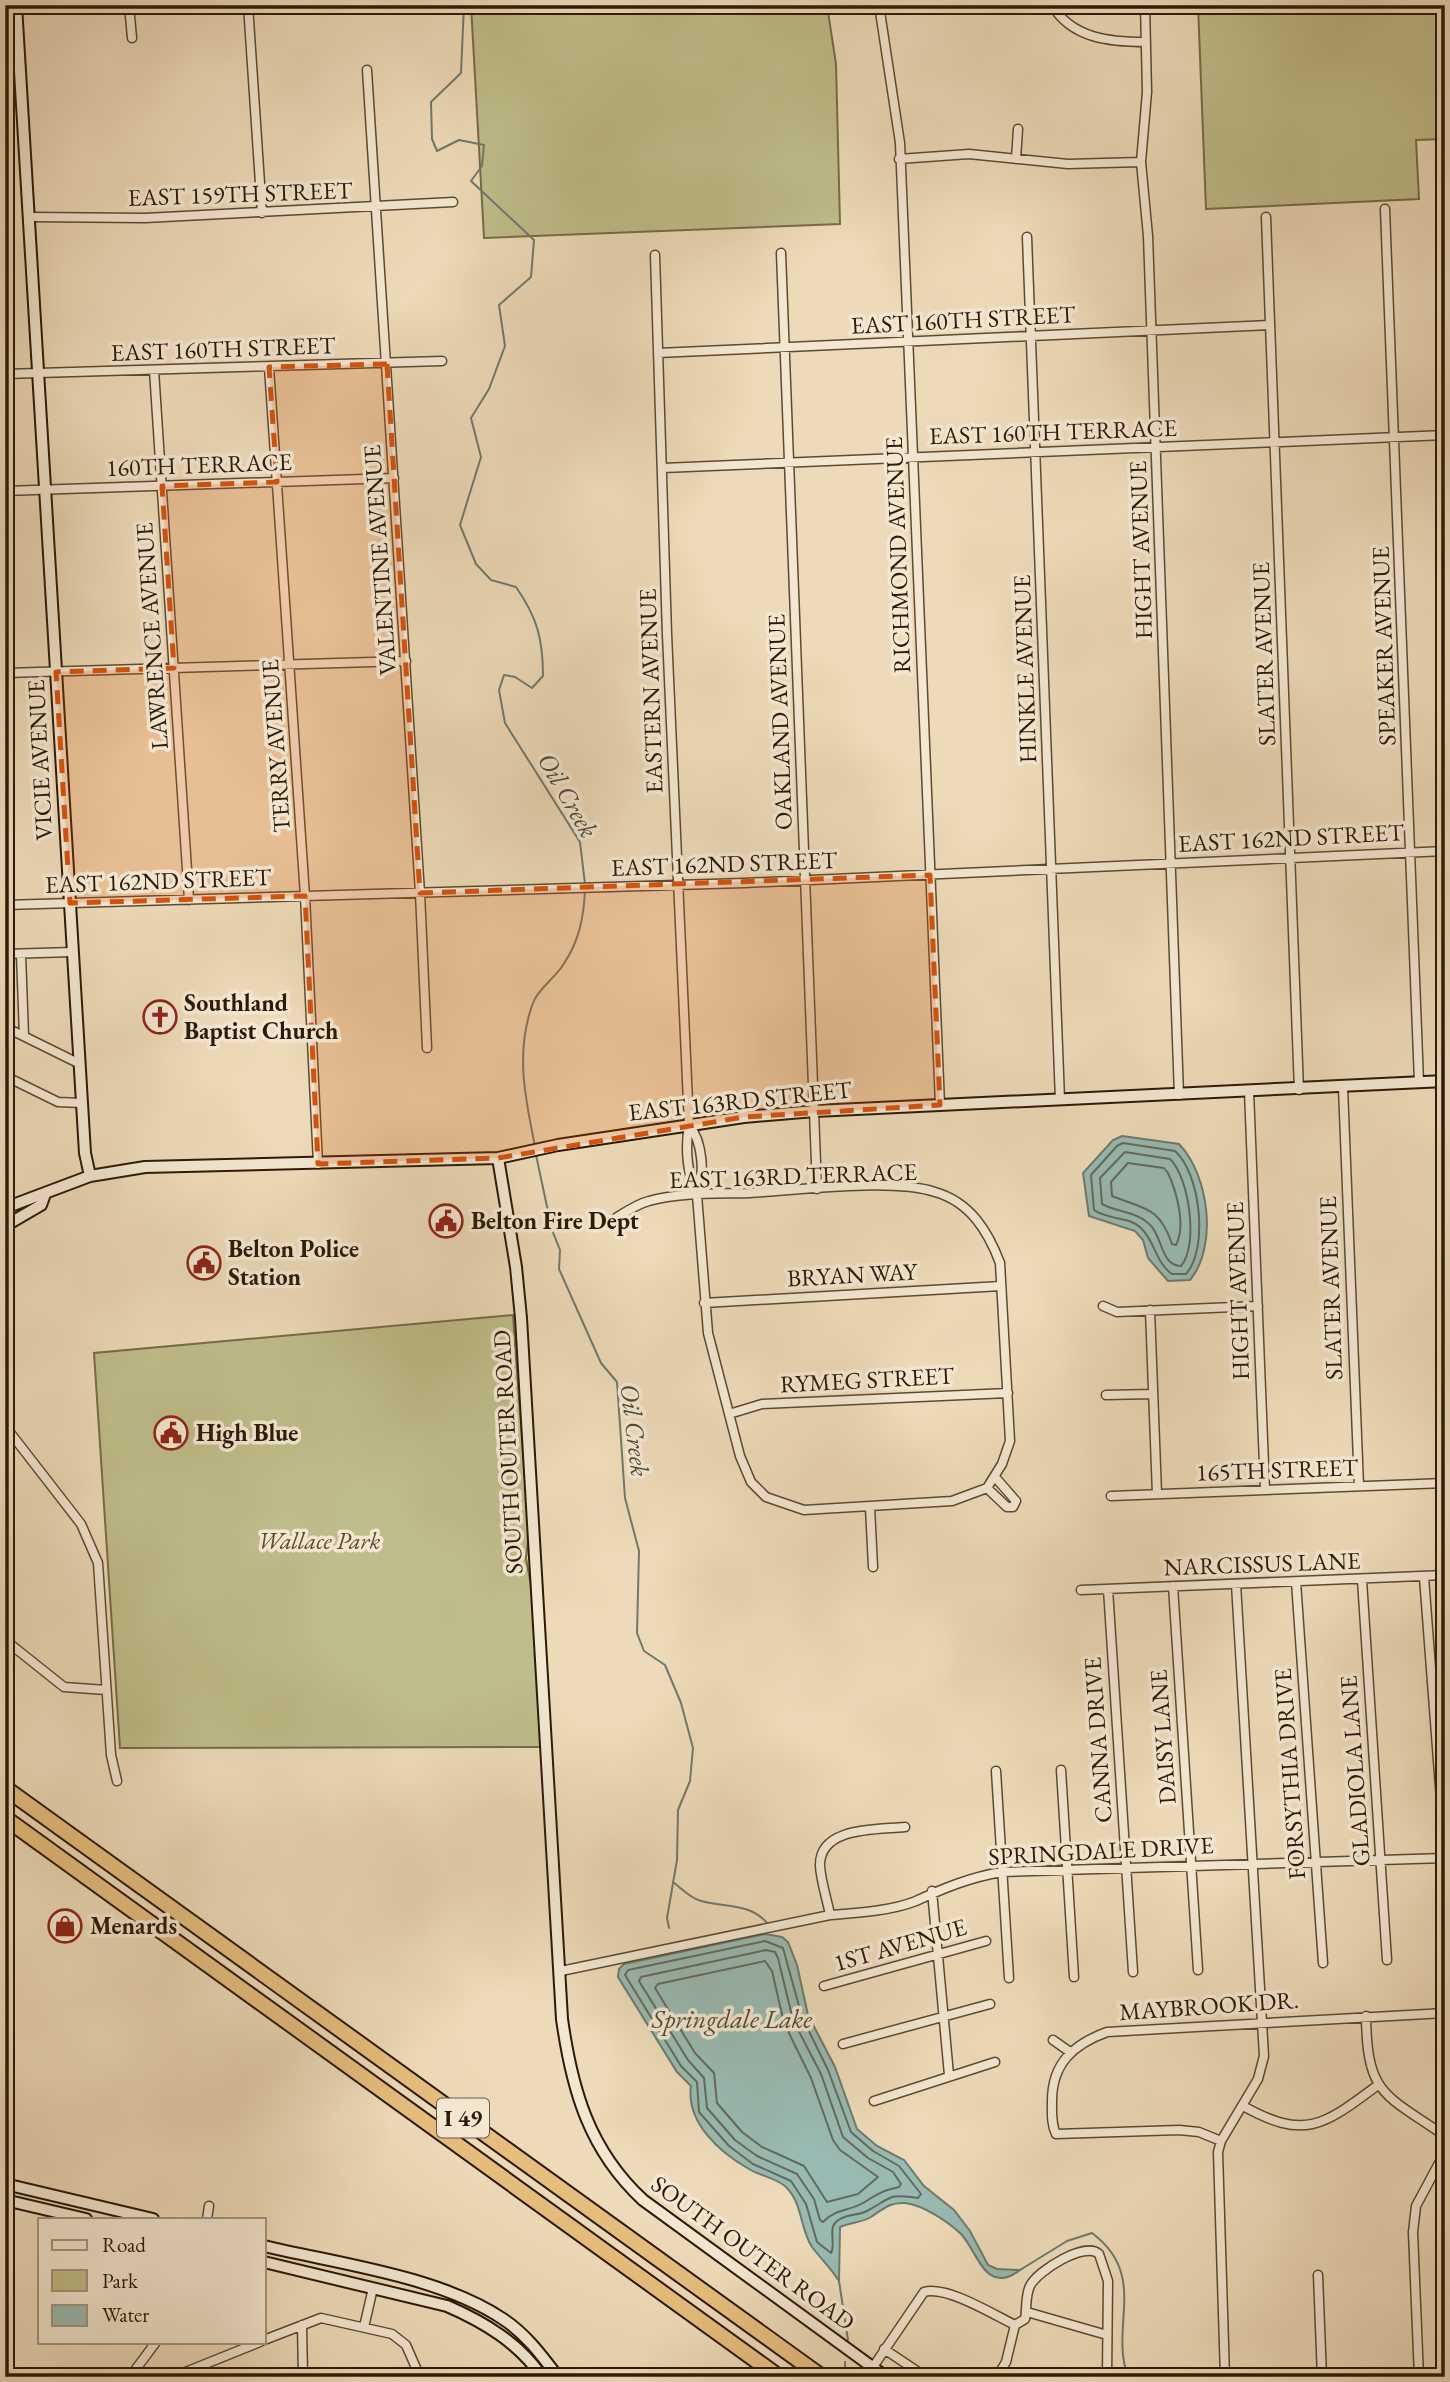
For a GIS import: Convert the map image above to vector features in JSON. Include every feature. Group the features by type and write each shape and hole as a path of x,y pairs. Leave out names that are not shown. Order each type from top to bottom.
{"highway":[{"name":"I 49","path":"5,1788 822,2377"},
{"name":"I 49","path":"5,1818 779,2377"}],"street":[{"name":"VICIE AVENUE","path":"16,5 82,1103 90,1176"},
{"path":"129,5 132,38"},
{"path":"248,5 262,213"},
{"name":"RICHMOND AVENUE","path":"879,5 899,159 940,1105"},
{"path":"1052,5 1064,22 1088,35 1113,41 1146,42"},
{"name":"HIGHT AVENUE","path":"1145,5 1147,92 1141,162 1152,330 1179,1095"},
{"name":"VALENTINE AVENUE","path":"367,70 406,661 427,1048"},
{"path":"1016,159 1018,129"},
{"path":"899,159 969,154 1068,164 1141,162"},
{"name":"EAST 159TH STREET","path":"29,218 145,218 453,202"},
{"name":"SPEAKER AVENUE","path":"1385,209 1419,1082"},
{"name":"SLATER AVENUE","path":"1266,217 1299,1090"},
{"name":"HINKLE AVENUE","path":"1027,237 1060,1100"},
{"name":"OAKLAND AVENUE","path":"781,253 817,1189"},
{"name":"EASTERN AVENUE","path":"655,255 689,1125 699,1137 701,1184 696,1195 704,1303 716,1374 751,1482 766,1497 804,1510 870,1507"},
{"name":"EAST 160TH STREET","path":"658,353 1270,325"},
{"name":"EAST 160TH STREET","path":"5,374 442,361"},
{"name":"TERRY AVENUE","path":"269,367 305,896 318,1164"},
{"name":"LAWRENCE AVENUE","path":"155,370 188,900"},
{"name":"EAST 160TH TERRACE","path":"663,468 1445,435"},
{"name":"160TH TERRACE","path":"5,491 394,478"},
{"path":"5,673 406,661"},
{"name":"EAST 162ND STREET","path":"5,905 678,885 1445,851"},
{"path":"5,954 73,952"},
{"path":"21,954 24,1036"},
{"path":"5,1027 80,1063"},
{"path":"5,1076 58,1102 82,1103"},
{"path":"1442,1081 1445,1196"},
{"name":"EAST 163RD STREET","path":"5,1208 38,1193 45,1194 90,1176 145,1167 498,1158 558,1145 689,1125 815,1111 1343,1088 1442,1081"},
{"name":"SLATER AVENUE","path":"1343,1088 1359,1486"},
{"name":"HIGHT AVENUE","path":"1249,1091 1265,1490"},
{"name":"SOUTH OUTER ROAD","path":"498,1158 516,1267 521,1318 562,2020 571,2076 580,2108 598,2145 636,2194 886,2377"},
{"name":"EAST 163RD TERRACE","path":"616,1218 649,1201 696,1195 909,1186 936,1192 960,1204 978,1219 991,1239 1000,1264 1002,1286"},
{"name":"EAST 163RD STREET","path":"5,1226 41,1205 45,1194"},
{"path":"873,1567 870,1507 952,1501 988,1488 995,1477 1010,1441 1002,1286"},
{"name":"BRYAN WAY","path":"704,1303 1002,1286"},
{"path":"1103,1306 1117,1312 1258,1306"},
{"path":"1150,1310 1157,1494"},
{"name":"RYMEG STREET","path":"729,1414 762,1404 1007,1393"},
{"path":"1107,1395 1153,1394"},
{"path":"5,1426 74,1515 91,1544 97,1563 111,1755 117,1781"},
{"path":"988,1488 1007,1507 1013,1507 1016,1501 1013,1495 995,1477"},
{"name":"165TH STREET","path":"1111,1496 1445,1483"},
{"name":"NARCISSUS LANE","path":"1081,1590 1445,1576"},
{"path":"1424,1577 1445,1856"},
{"name":"GLADIOLA LANE","path":"1362,1580 1387,1960"},
{"name":"FORSYTHIA DRIVE","path":"1296,1582 1324,1963"},
{"path":"1226,2377 1218,2189 1221,2141 1263,2069 1264,2021 1236,1584"},
{"name":"DAISY LANE","path":"1173,1587 1198,1970"},
{"name":"CANNA DRIVE","path":"1108,1589 1133,1972"},
{"path":"5,1640 64,1687 106,1690"},
{"path":"1061,1770 1074,1977"},
{"path":"996,1771 1009,1978"},
{"path":"830,1914 820,1863 829,1843 842,1835 905,1827"},
{"name":"SPRINGDALE DRIVE","path":"561,1970 830,1914 855,1913 914,1901 932,1891 981,1875 1002,1872 1445,1856"},
{"path":"932,1891 949,2075"},
{"name":"1ST AVENUE","path":"824,1986 986,1941"},
{"path":"843,2044 990,2004"},
{"name":"MAYBROOK DR.","path":"1070,2052 1082,2041 1107,2032 1264,2021 1445,2013"},
{"path":"1366,2016 1368,2058 1378,2085 1408,2112 1445,2137"},
{"path":"1053,2040 1070,2052 1061,2062 1052,2089 1056,2134 1179,2130 1199,2132 1221,2141"},
{"path":"874,2101 995,2062"},
{"path":"1243,2106 1281,2125 1311,2125 1327,2120 1378,2085"},
{"path":"1419,2377 1413,2232 1416,2206 1445,2151"},
{"path":"5,2184 149,2218"},
{"path":"5,2200 82,2218"},
{"path":"207,2218 209,2206"},
{"path":"266,2246 441,2288 504,2319 537,2350 558,2377"},
{"path":"997,2377 1006,2362 1015,2325 1025,2319 1028,2289 1035,2277 1082,2249 1096,2250 1108,2281 1107,2377"},
{"path":"266,2262 447,2306 475,2318 528,2355 542,2377"},
{"path":"1318,2275 1322,2377"},
{"path":"364,2328 373,2288"},
{"path":"873,2367 924,2292 932,2290 946,2293 1015,2325"},
{"path":"1027,2312 1107,2335"},
{"path":"266,2339 321,2318 392,2333 406,2345 420,2377"},
{"path":"302,2325 303,2377"},
{"path":"130,2377 155,2344"},
{"path":"173,2377 255,2344"},
{"path":"884,2349 926,2377"}],"highlighted area":[{"path":"387,364 420,893 930,875 940,1105 744,1117 498,1158 318,1164 305,896 70,903 56,672 174,668 162,486 277,482 269,367"}],"green space":[{"path":"471,5 827,5 836,64 840,224 484,238"},
{"path":"1198,5 1445,5 1445,139 1416,140 1419,199 1206,209"},
{"name":"Wallace Park","path":"513,1315 529,1534 526,1558 532,1591 543,1747 120,1748 94,1353"}],"water":[{"path":"1122,1136 1179,1144 1189,1157 1203,1192 1207,1230 1199,1266 1190,1280 1168,1281 1148,1258 1143,1240 1135,1231 1089,1216 1083,1173 1113,1140"},
{"name":"Springdale Lake","path":"765,1934 782,1937 788,1942 797,1965 808,2015 835,2067 857,2129 877,2146 904,2160 924,2186 954,2210 970,2231 988,2265 997,2269 1020,2270 1008,2277 991,2275 984,2269 962,2235 950,2225 920,2207 900,2203 887,2207 868,2219 840,2227 839,2281 808,2240 796,2202 787,2188 738,2162 707,2135 694,2112 691,2086 677,2072 618,1977 619,1969 624,1964"}],"waterway":[{"name":"Oil Creek","path":"464,5 461,73 431,102 432,139 437,151 459,140 484,145 482,166 471,181 534,240 531,277 499,305 505,346 489,389 471,418 481,457 460,525 476,564 491,580 516,587 529,608 537,629 542,651 543,676 532,688 515,677 504,675 499,690 505,723 580,842 585,884"},
{"name":"Oil Creek","path":"535,1146 524,1074 524,1039 535,998 560,970 577,938 585,889"},
{"name":"Oil Creek","path":"536,1155 552,1230 560,1250 559,1269 601,1363 617,1382 625,1498 639,1551 637,1633 644,1651 665,1665 681,1703 693,1748 690,1781 678,1810 677,1860 667,1918 669,1928"},
{"path":"673,1882 697,1900 746,1909 769,1925"},
{"path":"1020,2270 1067,2241 1092,2233 1109,2249 1119,2266 1123,2284 1123,2358 1128,2377"},
{"path":"839,2281 848,2340"},
{"path":"845,2362 845,2375"}],"place":[{"name":"Southland Baptist Church","path":"160,1017"},
{"name":"Belton Fire Dept","path":"446,1221"},
{"name":"Belton Police Station","path":"204,1263"},
{"name":"High Blue","path":"171,1433"},
{"name":"Menards","path":"65,1926"}]}
